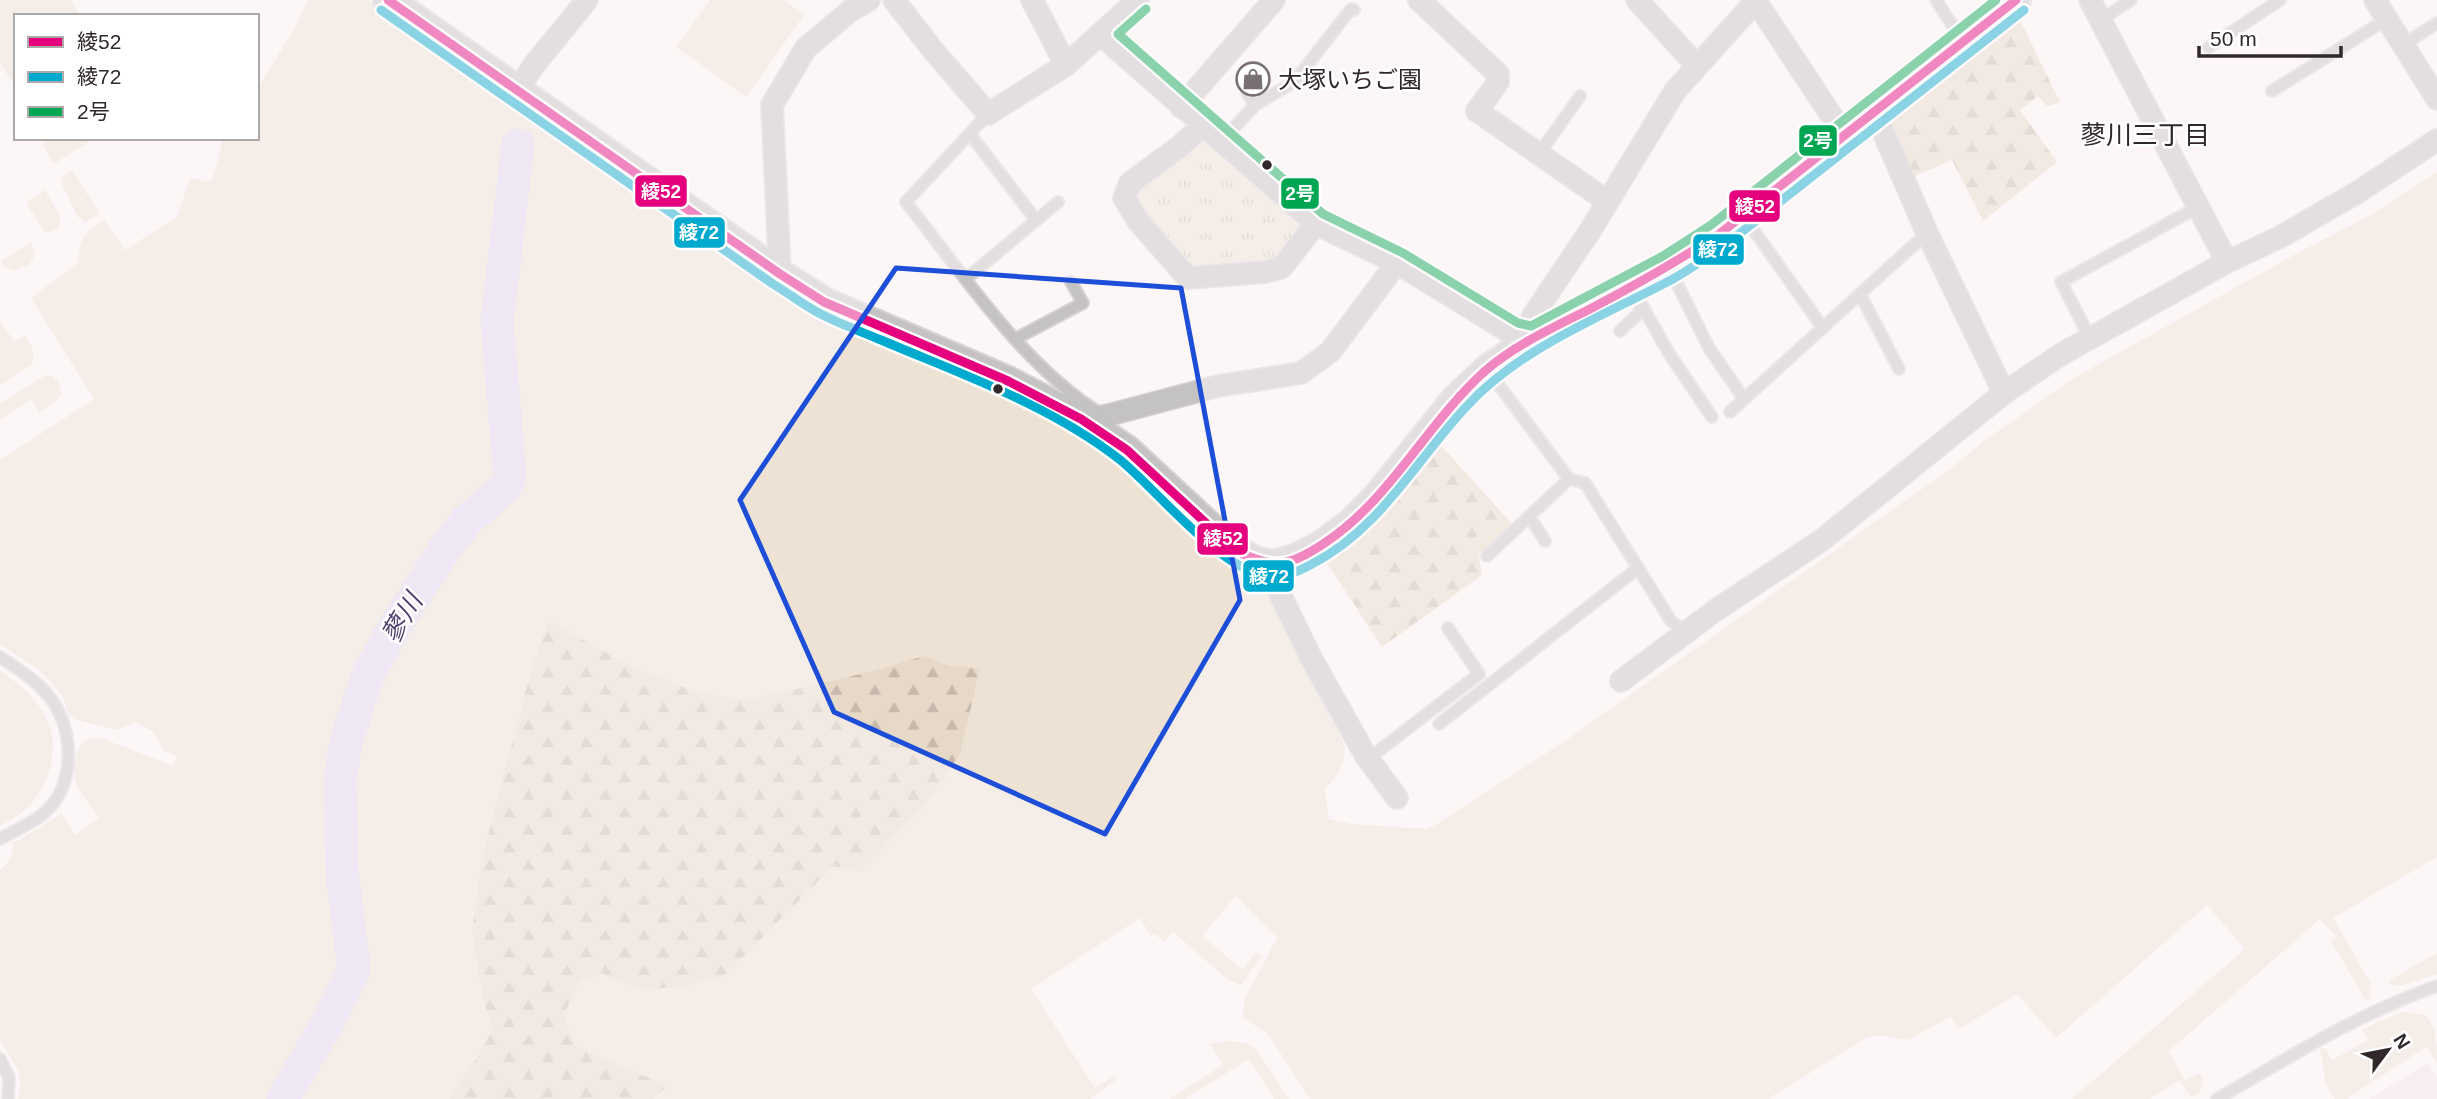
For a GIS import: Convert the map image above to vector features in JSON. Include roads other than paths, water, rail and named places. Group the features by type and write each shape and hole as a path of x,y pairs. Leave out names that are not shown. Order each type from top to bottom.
{"street":[{"path":"388,0 824,302 1093,418 1104,433 1235,550 1266,565 1297,558 1322,545 1350,524 1378,496 1456,399 1488,369 1532,340 1637,296 1669,267 1744,215 2017,0"},
{"path":"517,91 534,65 587,0"},
{"path":"780,274 772,105 806,48 850,11 869,0"},
{"path":"1032,0 1066,65"},
{"path":"897,1 988,114 1066,65 1138,0"},
{"path":"1181,107 1274,0"},
{"path":"1419,0 1498,74 1498,82 1477,111 1606,201"},
{"path":"1637,0 1697,66"},
{"path":"2090,0 2227,262"},
{"path":"2375,0 2437,99"},
{"path":"1532,340 1530,325 1534,314 1574,256 1675,91 1755,1 1846,136"},
{"path":"1100,34 1317,224 1397,262 1513,334 1532,340"},
{"path":"1875,113 1927,233 2004,393"},
{"path":"1203,125 1179,147 1130,183 1124,198 1145,229 1188,278 1265,272 1281,268 1317,224"},
{"path":"1621,681 1822,540 2004,393 2060,355 2227,262 2280,237 2358,192 2437,140"},
{"path":"1093,418 1218,386 1301,373 1330,352 1397,262"},
{"path":"1266,565 1311,658 1368,759 1397,798"}],"lane":[{"path":"1936,0 1963,42"},
{"path":"2101,20 2132,0"},
{"path":"2209,47 2280,0"},
{"path":"1221,142 1255,105 1294,82 1351,9 1354,10"},
{"path":"2272,90 2387,19"},
{"path":"2403,45 2437,23"},
{"path":"1247,93 1255,105"},
{"path":"1539,154 1580,96"},
{"path":"988,114 906,202 1015,339 1093,418"},
{"path":"970,134 1036,220"},
{"path":"967,278 1058,202"},
{"path":"2090,338 2061,282 2198,207"},
{"path":"1744,215 1823,328"},
{"path":"1730,412 1927,233"},
{"path":"1669,267 1709,348 1744,399"},
{"path":"1015,339 1083,303 1071,282"},
{"path":"1860,294 1899,369"},
{"path":"1620,331 1639,313 1637,296"},
{"path":"1637,296 1670,355 1712,417"},
{"path":"1488,369 1569,479 1585,483 1671,621 1686,633"},
{"path":"1487,556 1569,479"},
{"path":"1529,516 1545,541"},
{"path":"1439,723 1637,568"},
{"path":"1368,759 1479,674 1448,628"},
{"path":"0,657 32,679 53,701 64,724 69,757 59,797 45,813 0,839"},
{"path":"2217,1099 2324,1037 2408,996 2437,986"},
{"path":"0,1059 9,1078 8,1099"}],"waterway":[{"name":"蓼川","path":"283,1099 324,1029 354,969 342,873 340,780 346,743 361,695 370,671 395,626 445,549 467,520 503,489 510,478 497,321 518,145"}],"place":[{"name":"大塚いちご園","path":"1253,79"}],"district":[{"name":"蓼川三丁目","path":"2145,135"}]}
